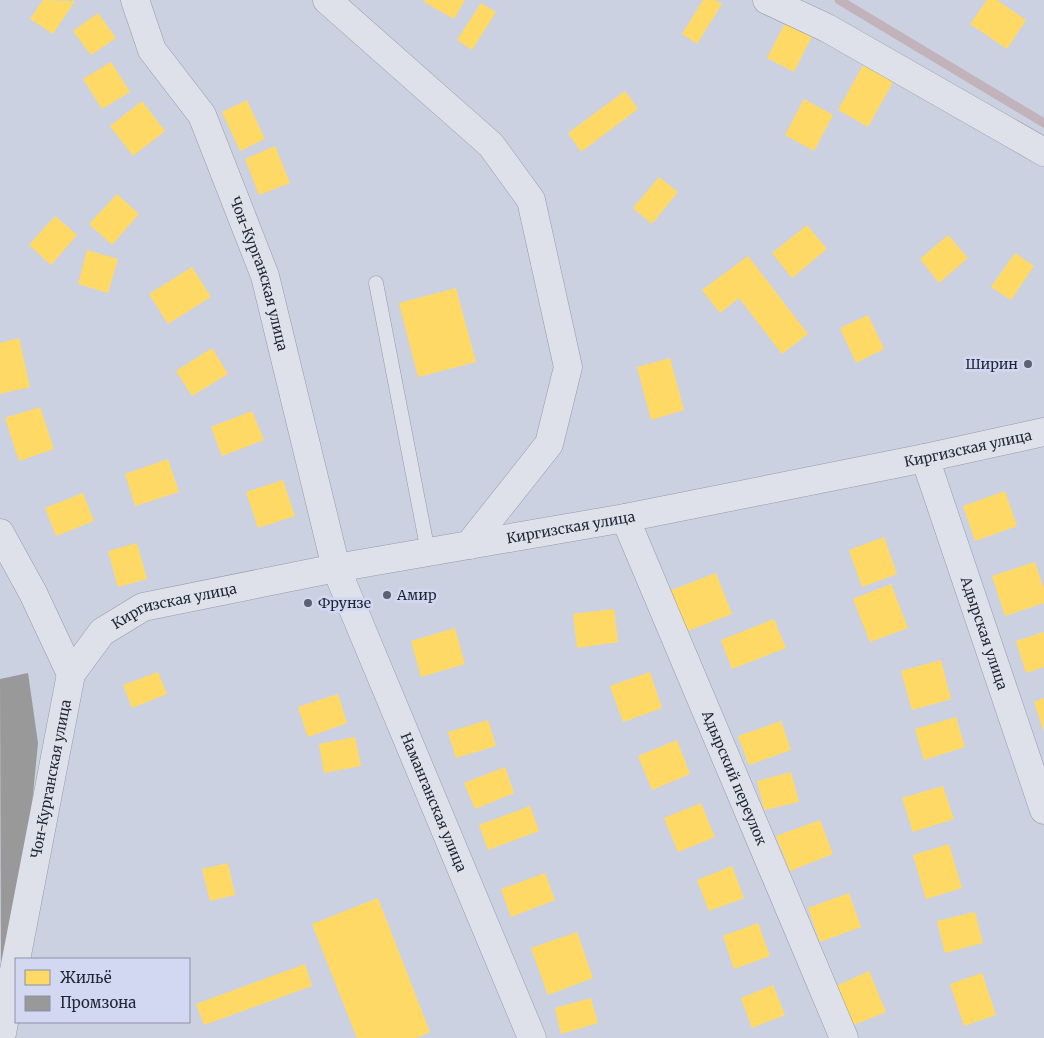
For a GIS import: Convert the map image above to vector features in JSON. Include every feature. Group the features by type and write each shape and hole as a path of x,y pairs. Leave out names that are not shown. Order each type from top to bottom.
{"street":[{"name":"Чон-Курганская улица","path":"135,0 152,50 202,115 265,276 336,568"},
{"path":"327,0 491,145 531,200 568,366 549,444 469,545"},
{"path":"767,0 827,28 1044,152"},
{"name":"Киргизская улица","path":"71,674 102,632 143,607 336,568 625,518 925,458 1044,432"},
{"name":"Адырская улица","path":"925,458 1044,810"},
{"name":"Адырский переулок","path":"625,518 844,1038"},
{"path":"0,533 33,593 71,674"},
{"name":"Наманганская улица","path":"336,568 532,1038"},
{"name":"Чон-Курганская улица","path":"16,958 71,674"},
{"name":"Чон-Курганская улица","path":"1,1038 15,965"}],"lane":[{"path":"376,283 428,552"}],"building: Жильё":[{"path":"43,0 75,1 53,34 30,19"},
{"path":"425,0 465,0 454,19 424,2"},
{"path":"703,0 715,0 722,4 697,44 682,34"},
{"path":"987,0 997,0 1026,20 1007,49 970,24"},
{"path":"481,3 496,12 472,50 457,40"},
{"path":"98,13 116,38 91,55 73,31"},
{"path":"786,21 813,34 794,72 767,58"},
{"path":"111,62 130,92 102,109 83,79"},
{"path":"863,65 893,82 868,127 838,110"},
{"path":"625,91 638,109 581,152 568,133"},
{"path":"804,99 833,115 814,151 785,135"},
{"path":"247,100 265,139 240,151 222,112"},
{"path":"142,101 165,131 133,156 110,126"},
{"path":"275,146 290,183 259,195 245,159"},
{"path":"659,177 678,192 652,224 633,208"},
{"path":"117,194 139,214 112,245 89,224"},
{"path":"55,216 77,235 51,265 29,245"},
{"path":"807,225 827,249 792,278 772,253"},
{"path":"948,235 968,258 939,283 920,259"},
{"path":"87,250 118,259 108,293 78,284"},
{"path":"1015,253 1034,266 1011,300 991,287"},
{"path":"748,256 808,334 782,354 739,298 720,313 702,290"},
{"path":"192,267 211,297 168,324 149,294"},
{"path":"456,288 476,362 418,377 399,303"},
{"path":"868,315 884,349 856,363 840,328"},
{"path":"19,338 30,387 0,394 0,343"},
{"path":"212,348 228,374 192,396 176,371"},
{"path":"670,358 684,410 651,420 637,367"},
{"path":"40,407 54,449 19,461 5,418"},
{"path":"252,411 264,440 222,456 211,427"},
{"path":"168,459 179,492 135,506 125,474"},
{"path":"283,480 295,516 258,528 246,492"},
{"path":"1005,491 1017,526 975,541 963,506"},
{"path":"83,493 94,521 56,536 45,508"},
{"path":"884,537 897,574 862,587 849,550"},
{"path":"137,543 147,579 118,587 108,551"},
{"path":"1035,562 1044,589 1044,603 1005,616 992,576"},
{"path":"716,573 732,614 685,632 669,591"},
{"path":"891,584 908,628 870,642 853,599"},
{"path":"614,609 618,642 577,648 573,614"},
{"path":"774,619 786,648 732,669 721,640"},
{"path":"455,628 465,664 421,677 411,641"},
{"path":"1044,632 1044,667 1026,673 1016,641"},
{"path":"941,660 951,699 912,710 901,671"},
{"path":"158,672 167,694 132,708 123,685"},
{"path":"650,672 662,708 623,722 610,686"},
{"path":"338,694 347,723 308,737 298,707"},
{"path":"1044,698 1044,732 1034,702"},
{"path":"956,717 965,747 924,760 915,729"},
{"path":"488,720 496,746 456,758 448,732"},
{"path":"781,721 791,750 749,765 738,736"},
{"path":"355,737 361,766 324,773 319,744"},
{"path":"677,740 690,774 652,790 638,756"},
{"path":"505,767 514,793 475,809 464,783"},
{"path":"791,772 799,802 764,810 757,781"},
{"path":"943,786 954,819 913,832 902,798"},
{"path":"701,803 715,837 678,852 664,818"},
{"path":"530,806 539,831 488,850 479,825"},
{"path":"820,820 833,854 790,871 776,836"},
{"path":"949,844 962,888 926,899 913,855"},
{"path":"228,863 235,895 210,901 202,869"},
{"path":"732,866 744,898 709,911 697,880"},
{"path":"545,873 555,900 511,917 501,889"},
{"path":"849,893 861,927 820,942 808,908"},
{"path":"378,898 430,1032 416,1038 357,1038 312,924"},
{"path":"975,912 983,943 945,953 937,921"},
{"path":"758,923 770,956 734,969 723,936"},
{"path":"577,932 593,978 548,995 531,948"},
{"path":"305,964 312,986 204,1025 196,1004"},
{"path":"869,971 886,1012 851,1026 834,987"},
{"path":"982,973 996,1015 964,1026 950,984"},
{"path":"773,985 785,1015 752,1028 741,998"},
{"path":"591,998 598,1023 561,1034 555,1008"}],"building: Промзона":[{"path":"28,673 38,743 30,825 18,896 1,965 0,679"}],"waterway":[{"path":"839,0 1044,123"}],"place":[{"name":"Ширин","path":"1028,364"},
{"name":"Амир","path":"387,595"},
{"name":"Фрунзе","path":"308,603"}]}
